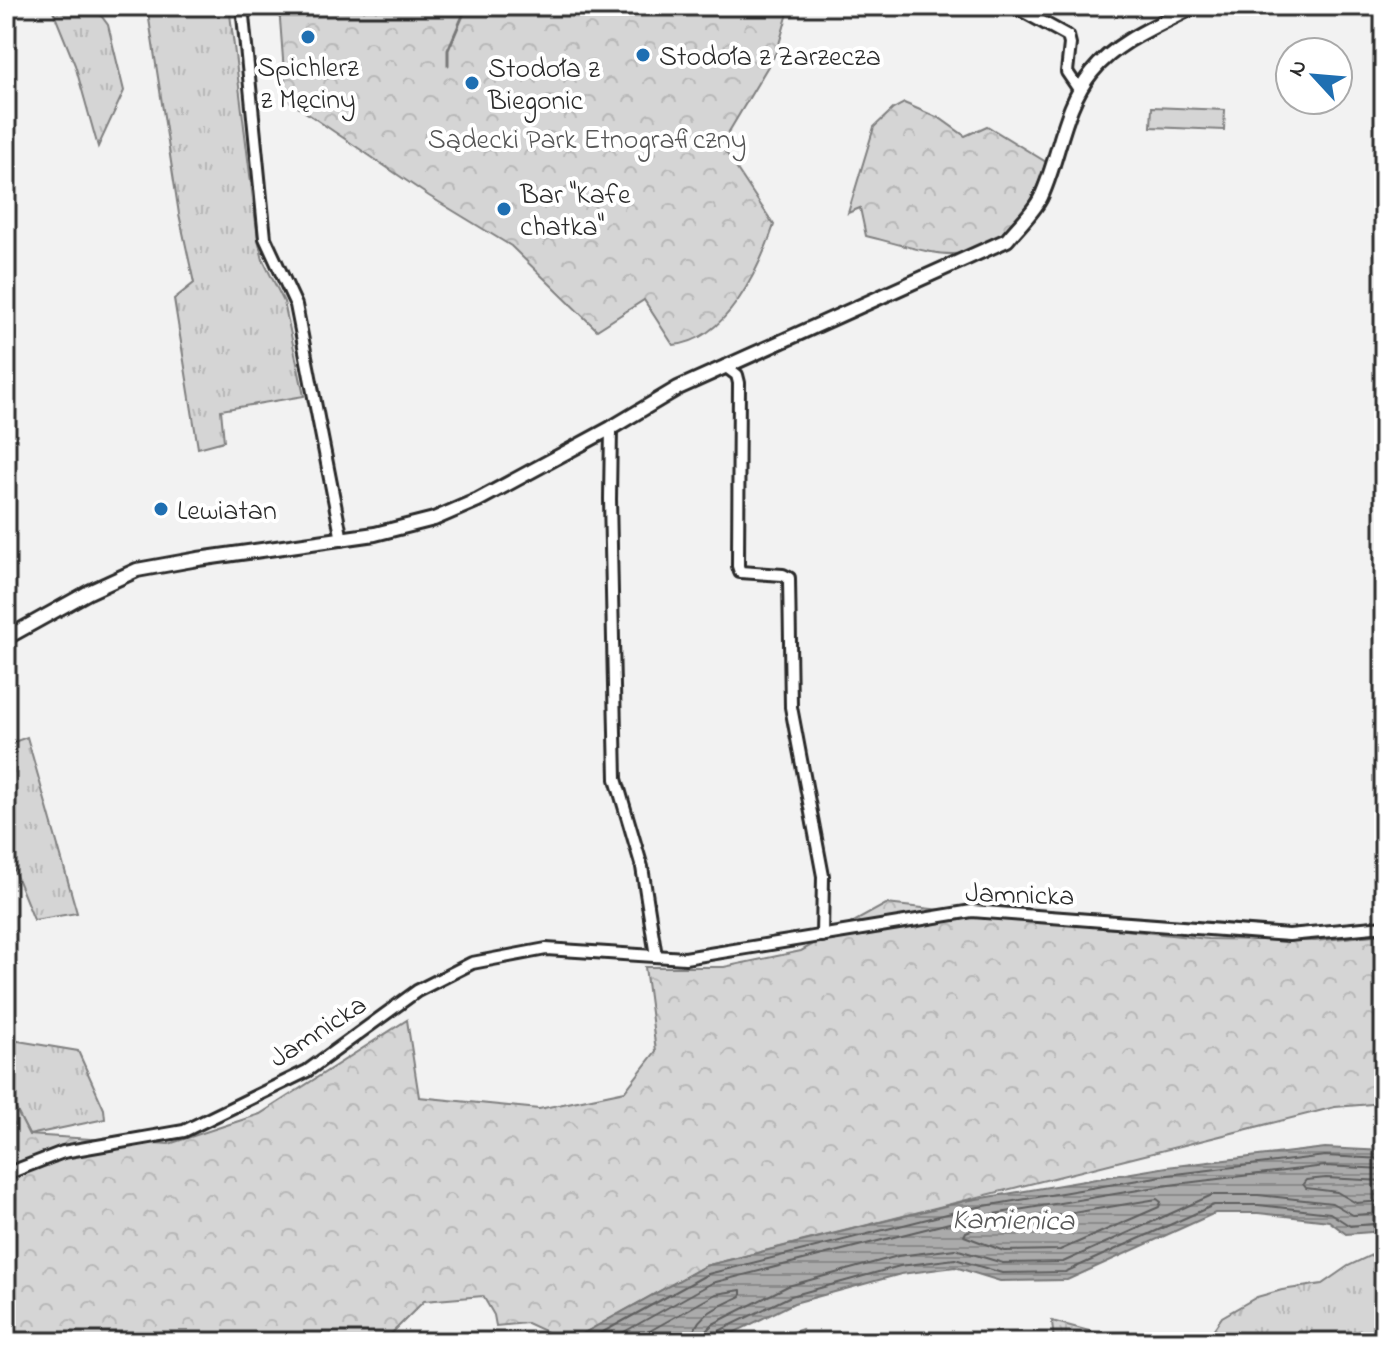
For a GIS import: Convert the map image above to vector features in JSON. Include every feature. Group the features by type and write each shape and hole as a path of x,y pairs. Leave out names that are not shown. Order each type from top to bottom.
{"street":[{"path":"242,6 265,238 296,305 342,540"},
{"path":"1013,6 1068,36 1067,72 1080,91"},
{"path":"6,638 89,592 137,570 342,540 434,519 478,500 678,388 1007,240 1040,200 1057,158 1071,107 1092,72 1122,44 1195,6"},
{"path":"725,366 737,375 739,383 738,566 740,572 789,578 791,707 823,876 822,936"},
{"path":"611,428 616,779 642,867 656,956"},
{"name":"Jamnicka","path":"6,1174 63,1152 184,1131 307,1071 417,991 472,963 546,949 685,958 972,911 1289,935 1384,926"}],"green space":[{"path":"51,6 94,6 108,25 124,91 98,147 75,65"},
{"path":"147,6 229,6 258,239 263,260 284,302 304,396 221,410 224,441 198,448 174,299 194,283 179,214"},
{"name":"Sądecki Park Etnograficzny","path":"279,6 790,6 777,51 721,145 774,225 750,281 725,317 692,340 673,345 644,300 597,330 511,246 429,196 286,99"},
{"path":"904,103 941,119 965,136 987,126 1046,162 1027,206 994,241 963,253 928,251 866,236 860,208 848,213 874,127"},
{"path":"1152,107 1225,110 1224,130 1151,127"},
{"path":"27,737 77,913 34,920 6,851 6,745"},
{"path":"886,904 1208,939 1315,941 1384,934 1384,1103 1335,1107 705,1266 568,1342 527,1323 496,1326 494,1315 483,1296 424,1301 383,1342 6,1342 6,1090 29,1135 169,1144 260,1114 407,1020 419,1097 539,1109 625,1091 656,1051 645,967 724,967 801,951"},
{"path":"6,1039 78,1051 104,1109 105,1119 29,1135 6,1090"},
{"path":"1384,1249 1384,1342 1205,1342 1222,1317 1257,1297 1322,1284 1348,1266"},
{"path":"1052,1321 1130,1342 1054,1342"},
{"path":"802,1329 804,1342 765,1342"}],"water":[{"name":"Kamienica","path":"1325,1148 1384,1151 1384,1231 1346,1234 1329,1221 1258,1213 1215,1213 1067,1280 1000,1281 955,1267 901,1274 794,1303 715,1342 568,1342 705,1266 965,1201 1167,1167"}],"waterway":[{"path":"448,65 448,50 467,6"}],"place":[{"name":"Spichlerz z Męciny","path":"308,37"},
{"name":"Stodoła z Zarzecza","path":"643,55"},
{"name":"Stodoła z Biegonic","path":"472,83"},
{"name":"Bar \"Kafe chatka\"","path":"504,209"},
{"name":"Lewiatan","path":"161,509"}]}
